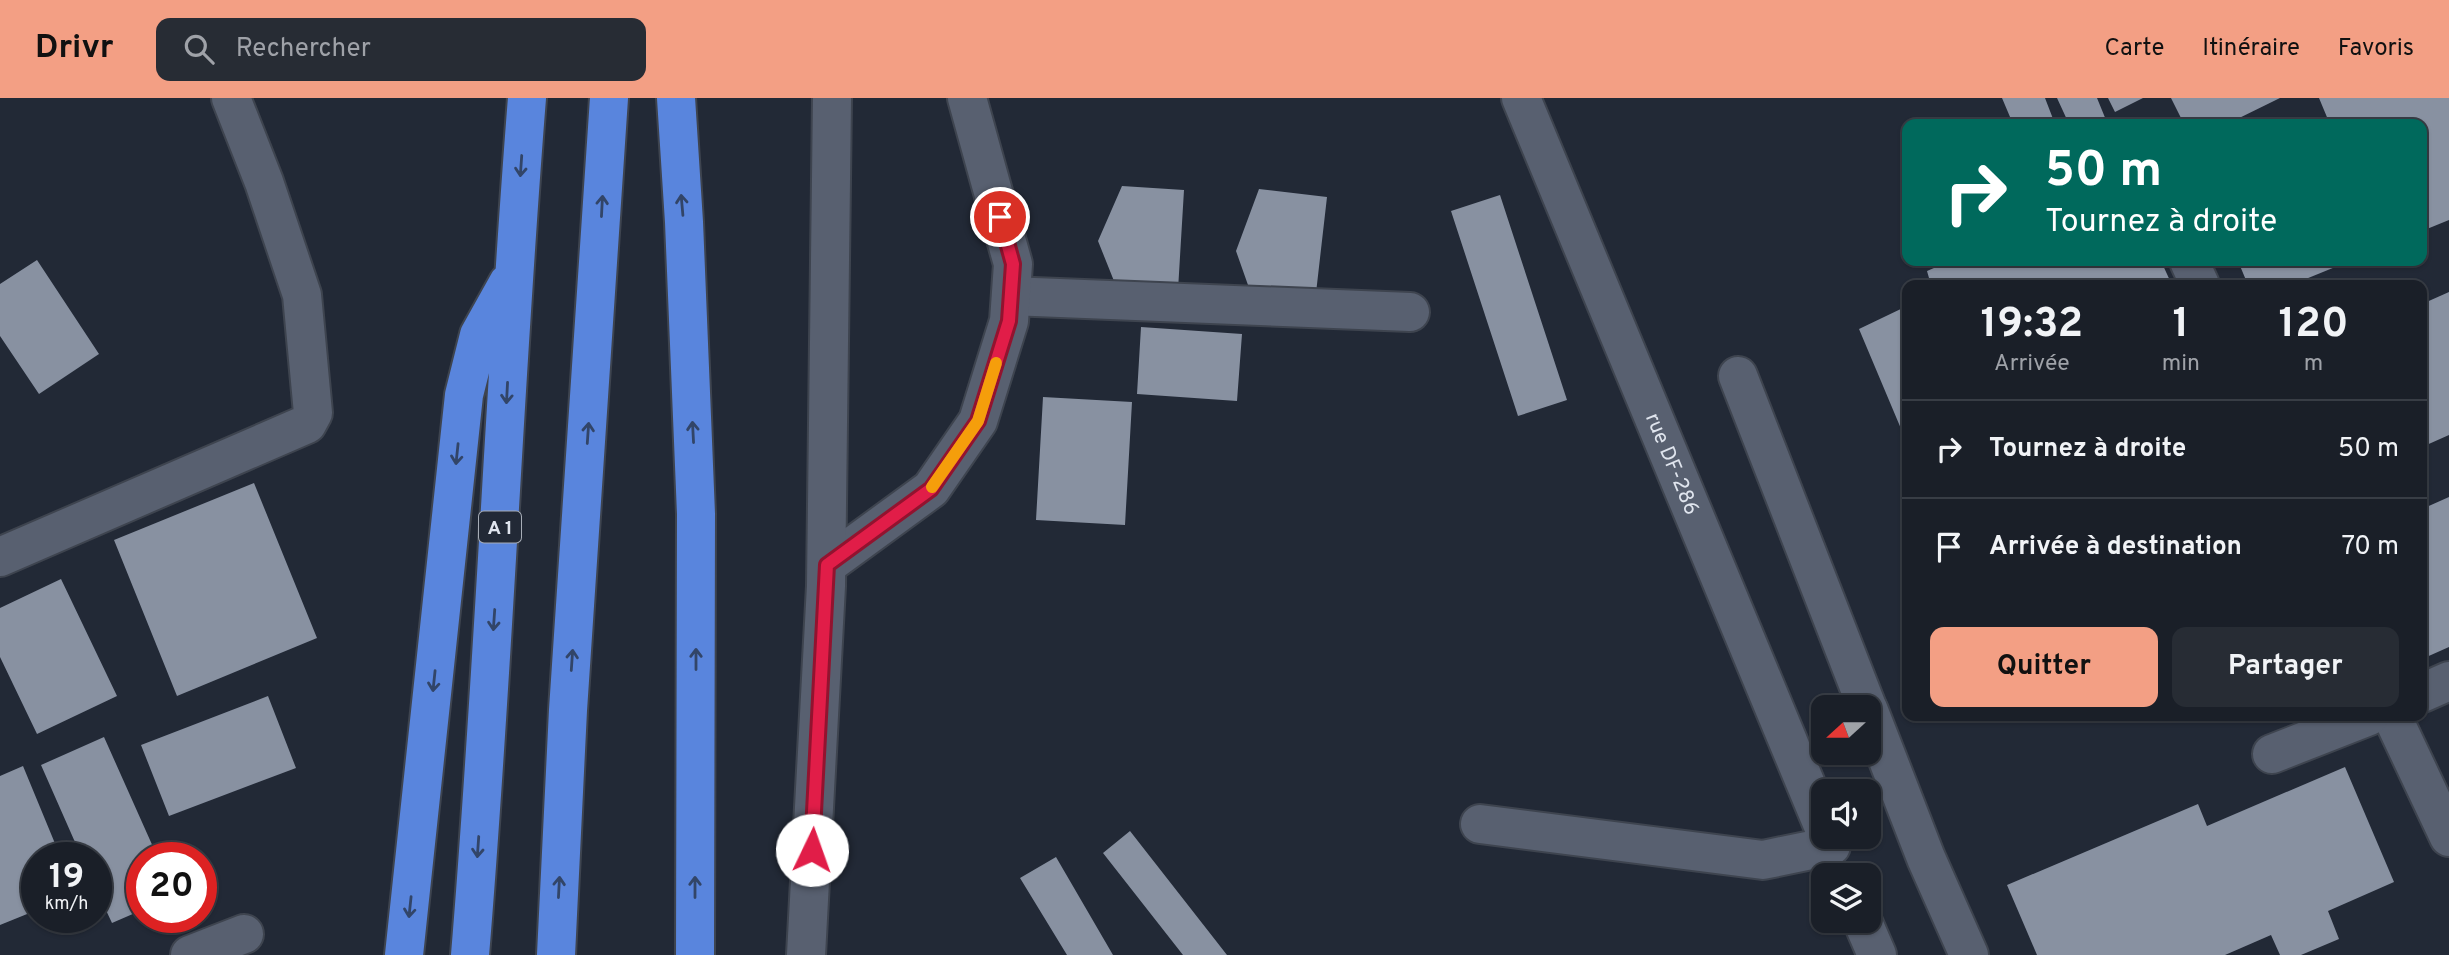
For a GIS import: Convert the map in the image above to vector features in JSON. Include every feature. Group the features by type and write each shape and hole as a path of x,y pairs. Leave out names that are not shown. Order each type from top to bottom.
{"highway":[{"name":"A 1","path":"470,955 502,504 513,275 527,98"},
{"path":"556,955 569,710 609,98"},
{"path":"676,98 696,514 695,955"},
{"path":"404,955 464,395 479,335 513,275"}],"street":[{"path":"0,557 307,424 313,413 302,295 264,182 230,98"},
{"path":"806,955 827,565 832,98"},
{"path":"827,565 931,489 978,421 1009,321 1013,264 967,98"},
{"name":"rue DF-286","path":"1521,98 1811,798"},
{"path":"1011,296 1410,312"},
{"path":"1738,376 1863,695"},
{"path":"2427,691 2449,681"},
{"path":"2272,754 2356,721"},
{"path":"2394,721 2449,837"},
{"path":"1881,742 1926,858 1969,955"},
{"path":"1480,824 1763,860 1816,849"},
{"path":"1868,933 1877,955"},
{"path":"190,955 244,934"}],"building":[{"path":"2002,98 2045,98 2053,119 2011,119"},
{"path":"2057,98 2097,98 2106,119 2067,119"},
{"path":"2108,98 2143,98 2115,112"},
{"path":"2171,98 2280,98 2237,119 2182,119"},
{"path":"2319,98 2449,98 2449,220 2427,229 2427,119 2328,119"},
{"path":"1122,186 1184,190 1178,290 1116,286 1098,241"},
{"path":"1259,189 1327,197 1316,293 1248,285 1236,251"},
{"path":"1500,195 1567,400 1518,416 1451,211"},
{"path":"37,260 99,354 39,394 0,336 0,284"},
{"path":"1938,266 2163,266 2170,280 1930,280 1927,271"},
{"path":"2240,266 2338,266 2303,280 2246,280"},
{"path":"2449,292 2449,435 2427,445 2427,302"},
{"path":"1902,308 1902,431 1859,329"},
{"path":"1141,327 1242,334 1237,401 1137,394"},
{"path":"1043,397 1132,402 1125,525 1036,520"},
{"path":"254,483 317,638 177,696 114,540"},
{"path":"2449,497 2449,647 2427,657 2427,507"},
{"path":"61,579 117,696 37,734 0,657 0,608"},
{"path":"268,696 296,768 169,816 141,745"},
{"path":"104,737 151,842 126,842 126,917 112,923 112,842 75,842 41,765"},
{"path":"23,766 54,842 21,842 21,916 0,925 0,776"},
{"path":"2345,767 2394,882 2328,911 2339,939 2301,955 2280,955 2271,935 2225,955 2037,955 2007,885 2198,804 2207,826"},
{"path":"1130,831 1227,955 1183,955 1103,853"},
{"path":"1056,857 1113,955 1067,955 1020,878"}],"slow traffic":[{"path":"932,487 978,421 996,363"}],"route":[{"path":"812,850 827,565 931,489 978,421 1009,321 1013,264 1000,217"}]}
